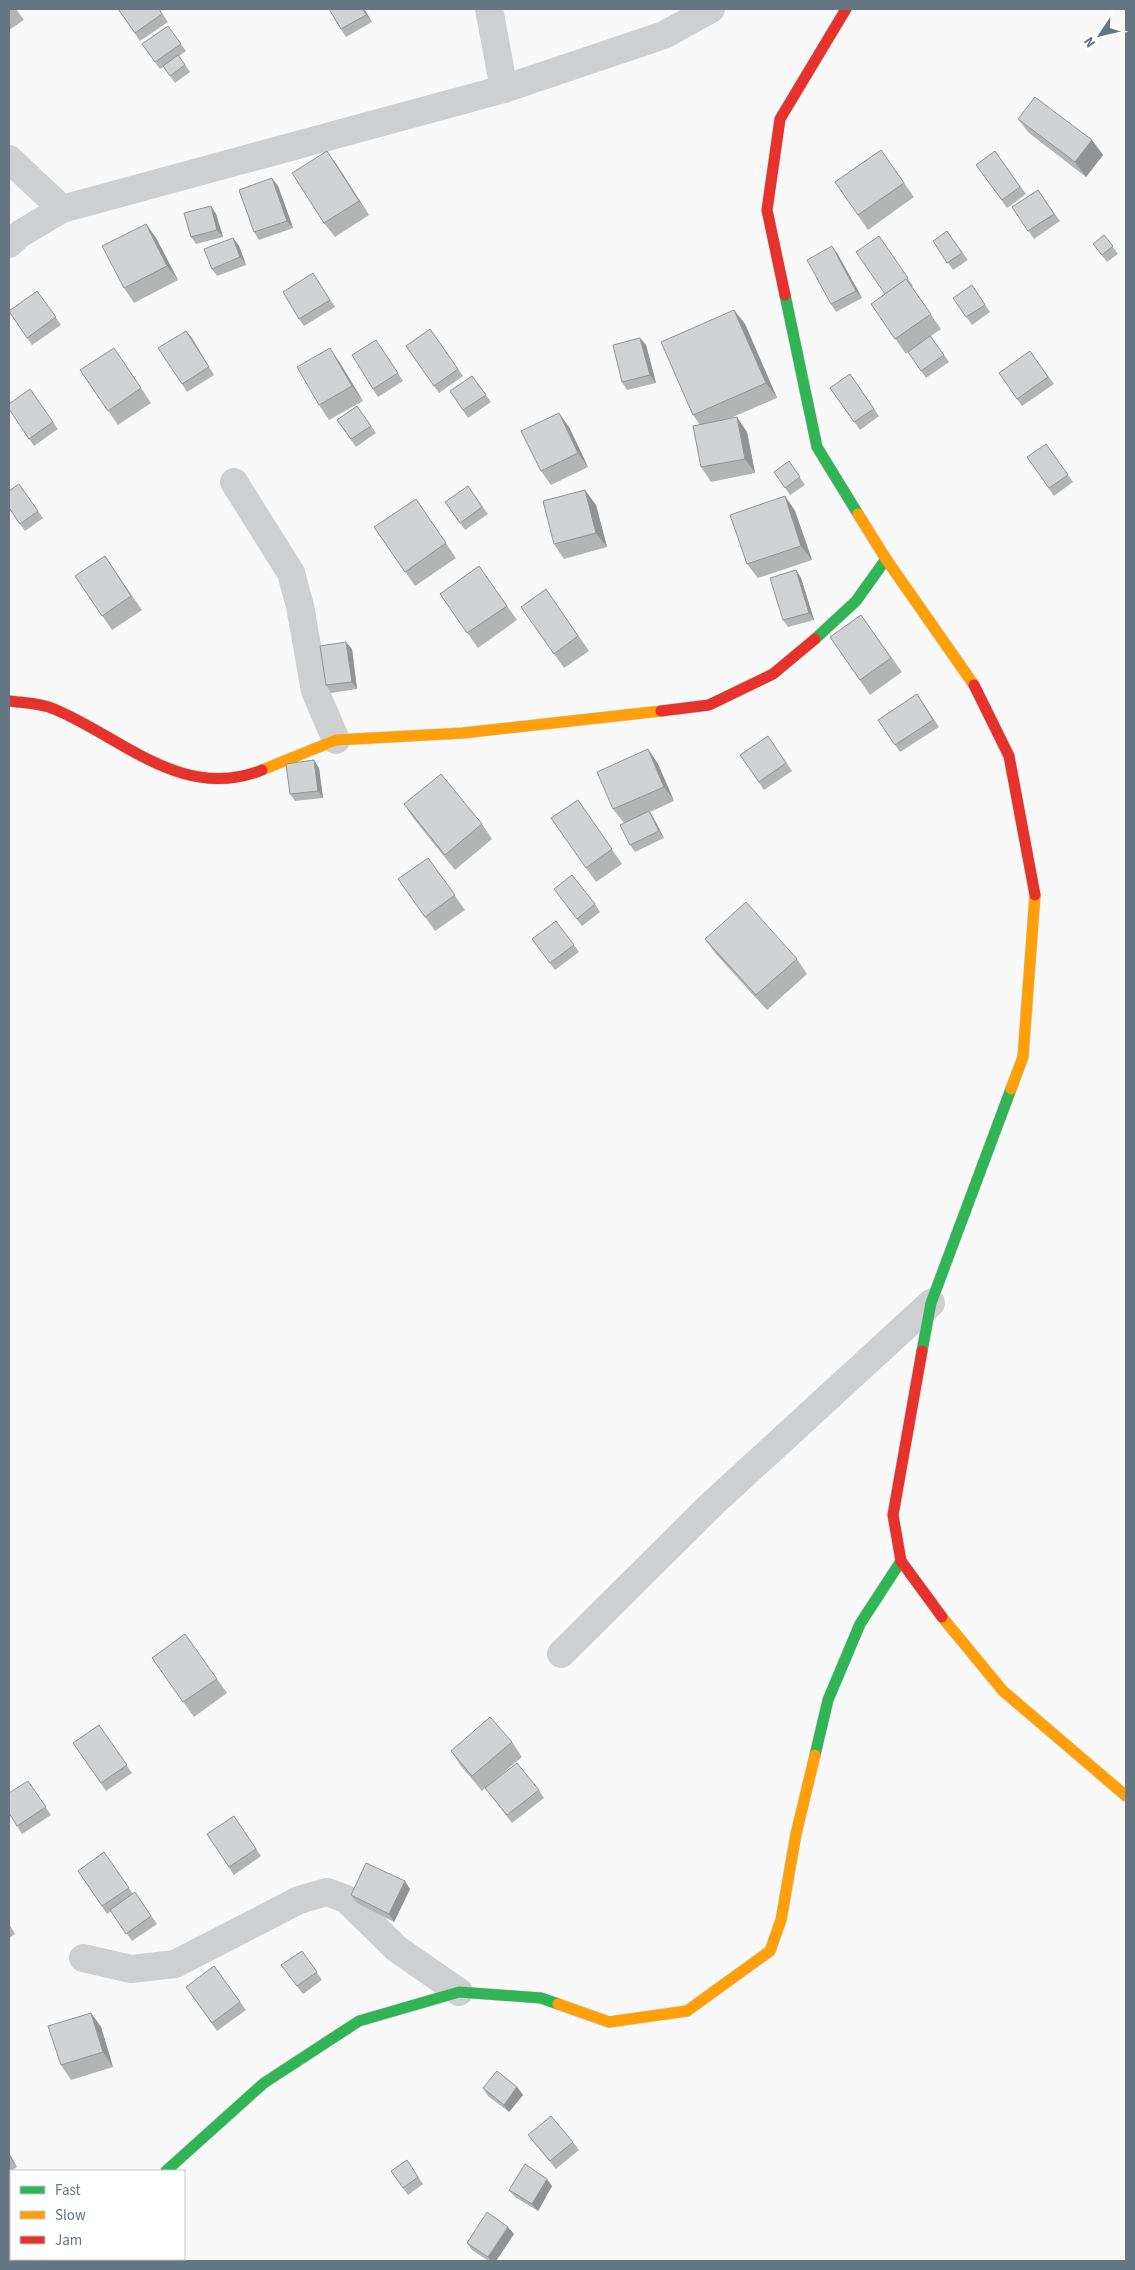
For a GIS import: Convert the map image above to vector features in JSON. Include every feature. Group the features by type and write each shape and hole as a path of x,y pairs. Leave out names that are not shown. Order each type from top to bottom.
{"street":[{"path":"489,9 504,89"},
{"path":"9,244 20,234 62,209 504,89 664,35 711,9"},
{"path":"846,9 780,119 768,210 817,447 886,559 970,678 1009,756 1035,891 1023,1058 931,1304 893,1515 901,1562 930,1602 1002,1691 1126,1796"},
{"path":"9,159 62,209"},
{"path":"234,482 291,573 300,606 315,691 336,740"},
{"path":"9,701 53,708 155,764 206,779 247,776 336,740 463,733 710,705 773,674 806,647 856,601 886,559"},
{"path":"561,1654 711,1505 931,1304"},
{"path":"167,2170 264,2083 359,2021 458,1992 541,1998 609,2022 687,2011 770,1951 781,1920 796,1834 828,1700 860,1624 901,1562"},
{"path":"82,1958 131,1969 175,1964 300,1900 327,1892 346,1899 397,1949 458,1992"}],"building":[{"path":"118,9 159,9 162,14 135,33"},
{"path":"329,9 363,9 366,15 341,29"},
{"path":"168,26 181,44 155,62 142,44"},
{"path":"178,55 185,65 170,76 163,66"},
{"path":"1035,97 1092,140 1075,162 1018,119"},
{"path":"881,150 904,183 858,215 835,182"},
{"path":"327,151 359,201 324,223 292,173"},
{"path":"995,151 1020,187 1002,200 976,165"},
{"path":"272,178 287,221 254,232 239,190"},
{"path":"1038,190 1054,214 1028,231 1012,207"},
{"path":"211,206 217,230 191,237 184,213"},
{"path":"146,224 167,266 124,288 102,246"},
{"path":"947,231 962,253 947,263 933,241"},
{"path":"1104,235 1113,246 1102,255 1093,244"},
{"path":"879,236 908,278 885,294 856,252"},
{"path":"233,238 240,257 212,269 204,249"},
{"path":"832,246 856,291 831,304 807,260"},
{"path":"313,273 330,300 299,319 283,292"},
{"path":"906,279 931,314 895,339 871,304"},
{"path":"972,285 985,305 966,317 953,298"},
{"path":"37,291 56,317 27,338 9,311"},
{"path":"734,310 766,383 693,415 661,342"},
{"path":"430,329 458,369 434,386 406,346"},
{"path":"186,331 209,367 182,384 158,348"},
{"path":"930,336 944,355 921,371 908,352"},
{"path":"640,338 650,375 622,382 613,345"},
{"path":"376,340 398,373 373,389 352,355"},
{"path":"114,348 141,388 108,411 80,370"},
{"path":"330,348 352,386 319,405 297,367"},
{"path":"1030,351 1048,377 1017,399 999,373"},
{"path":"850,374 874,409 854,422 830,388"},
{"path":"472,376 486,395 463,410 450,391"},
{"path":"30,389 53,422 29,439 9,409 9,404"},
{"path":"357,406 371,426 351,439 337,420"},
{"path":"559,413 578,453 541,471 521,431"},
{"path":"737,417 745,459 701,467 693,426"},
{"path":"1046,444 1068,475 1049,488 1027,457"},
{"path":"789,461 800,477 785,488 774,472"},
{"path":"19,484 38,511 20,524 9,508 9,491"},
{"path":"468,486 482,507 460,523 445,502"},
{"path":"585,490 596,533 554,544 543,501"},
{"path":"785,496 801,546 747,564 730,515"},
{"path":"416,499 446,543 405,572 374,527"},
{"path":"105,556 131,596 102,616 75,576"},
{"path":"479,566 507,606 467,633 440,594"},
{"path":"796,570 809,613 783,620 770,578"},
{"path":"546,589 578,636 554,654 521,607"},
{"path":"861,615 891,658 860,680 830,637"},
{"path":"346,642 352,682 326,685 320,646"},
{"path":"917,694 933,720 895,745 878,720"},
{"path":"768,736 786,763 759,782 740,755"},
{"path":"648,749 664,787 613,809 597,772"},
{"path":"314,760 318,791 290,794 286,764"},
{"path":"441,774 482,824 445,855 404,804"},
{"path":"578,800 612,849 586,868 551,818"},
{"path":"649,811 659,831 630,845 620,825"},
{"path":"428,858 455,895 425,917 398,879"},
{"path":"572,875 595,904 577,919 554,889"},
{"path":"746,902 797,959 756,995 705,939"},
{"path":"556,921 574,945 550,963 532,939"},
{"path":"185,1634 217,1679 183,1702 152,1658"},
{"path":"490,1717 512,1742 472,1776 451,1751"},
{"path":"99,1725 127,1765 101,1783 73,1743"},
{"path":"517,1763 539,1790 507,1815 485,1788"},
{"path":"28,1781 46,1807 17,1826 9,1813 9,1793"},
{"path":"234,1816 256,1849 229,1867 207,1834"},
{"path":"104,1852 129,1888 102,1906 78,1871"},
{"path":"366,1863 405,1881 389,1914 351,1895"},
{"path":"135,1892 151,1916 126,1934 110,1910"},
{"path":"302,1951 317,1972 297,1986 281,1965"},
{"path":"214,1966 240,2002 212,2023 186,1987"},
{"path":"91,2013 103,2052 61,2065 48,2026"},
{"path":"497,2071 517,2087 504,2105 483,2088"},
{"path":"551,2116 573,2142 550,2161 528,2135"},
{"path":"407,2160 418,2177 403,2188 391,2171"},
{"path":"525,2164 547,2179 532,2204 509,2190"},
{"path":"487,2212 508,2227 488,2257 467,2243"}],"traffic: fast":[{"path":"785,295 817,447 858,514"},
{"path":"815,639 856,601 886,559"},
{"path":"922,1351 931,1303 1011,1089"},
{"path":"815,1755 828,1700 860,1624 901,1561"},
{"path":"167,2170 264,2083 359,2021 459,1992 541,1998 558,2004"}],"traffic: slow":[{"path":"858,514 886,559 974,685"},
{"path":"262,770 336,740 463,733 661,711"},
{"path":"1011,1089 1023,1057 1035,895"},
{"path":"942,1617 1003,1691 1126,1796"},
{"path":"558,2004 609,2022 687,2011 770,1951 781,1920 796,1834 815,1755"}],"traffic: jam":[{"path":"785,295 767,210 780,119 846,9"},
{"path":"661,711 709,705 773,674 815,639"},
{"path":"974,685 1009,756 1035,895"},
{"path":"9,701 38,704 54,709 154,762 179,772 205,778 233,778 262,770"},
{"path":"922,1351 893,1515 901,1561 942,1617"}]}
